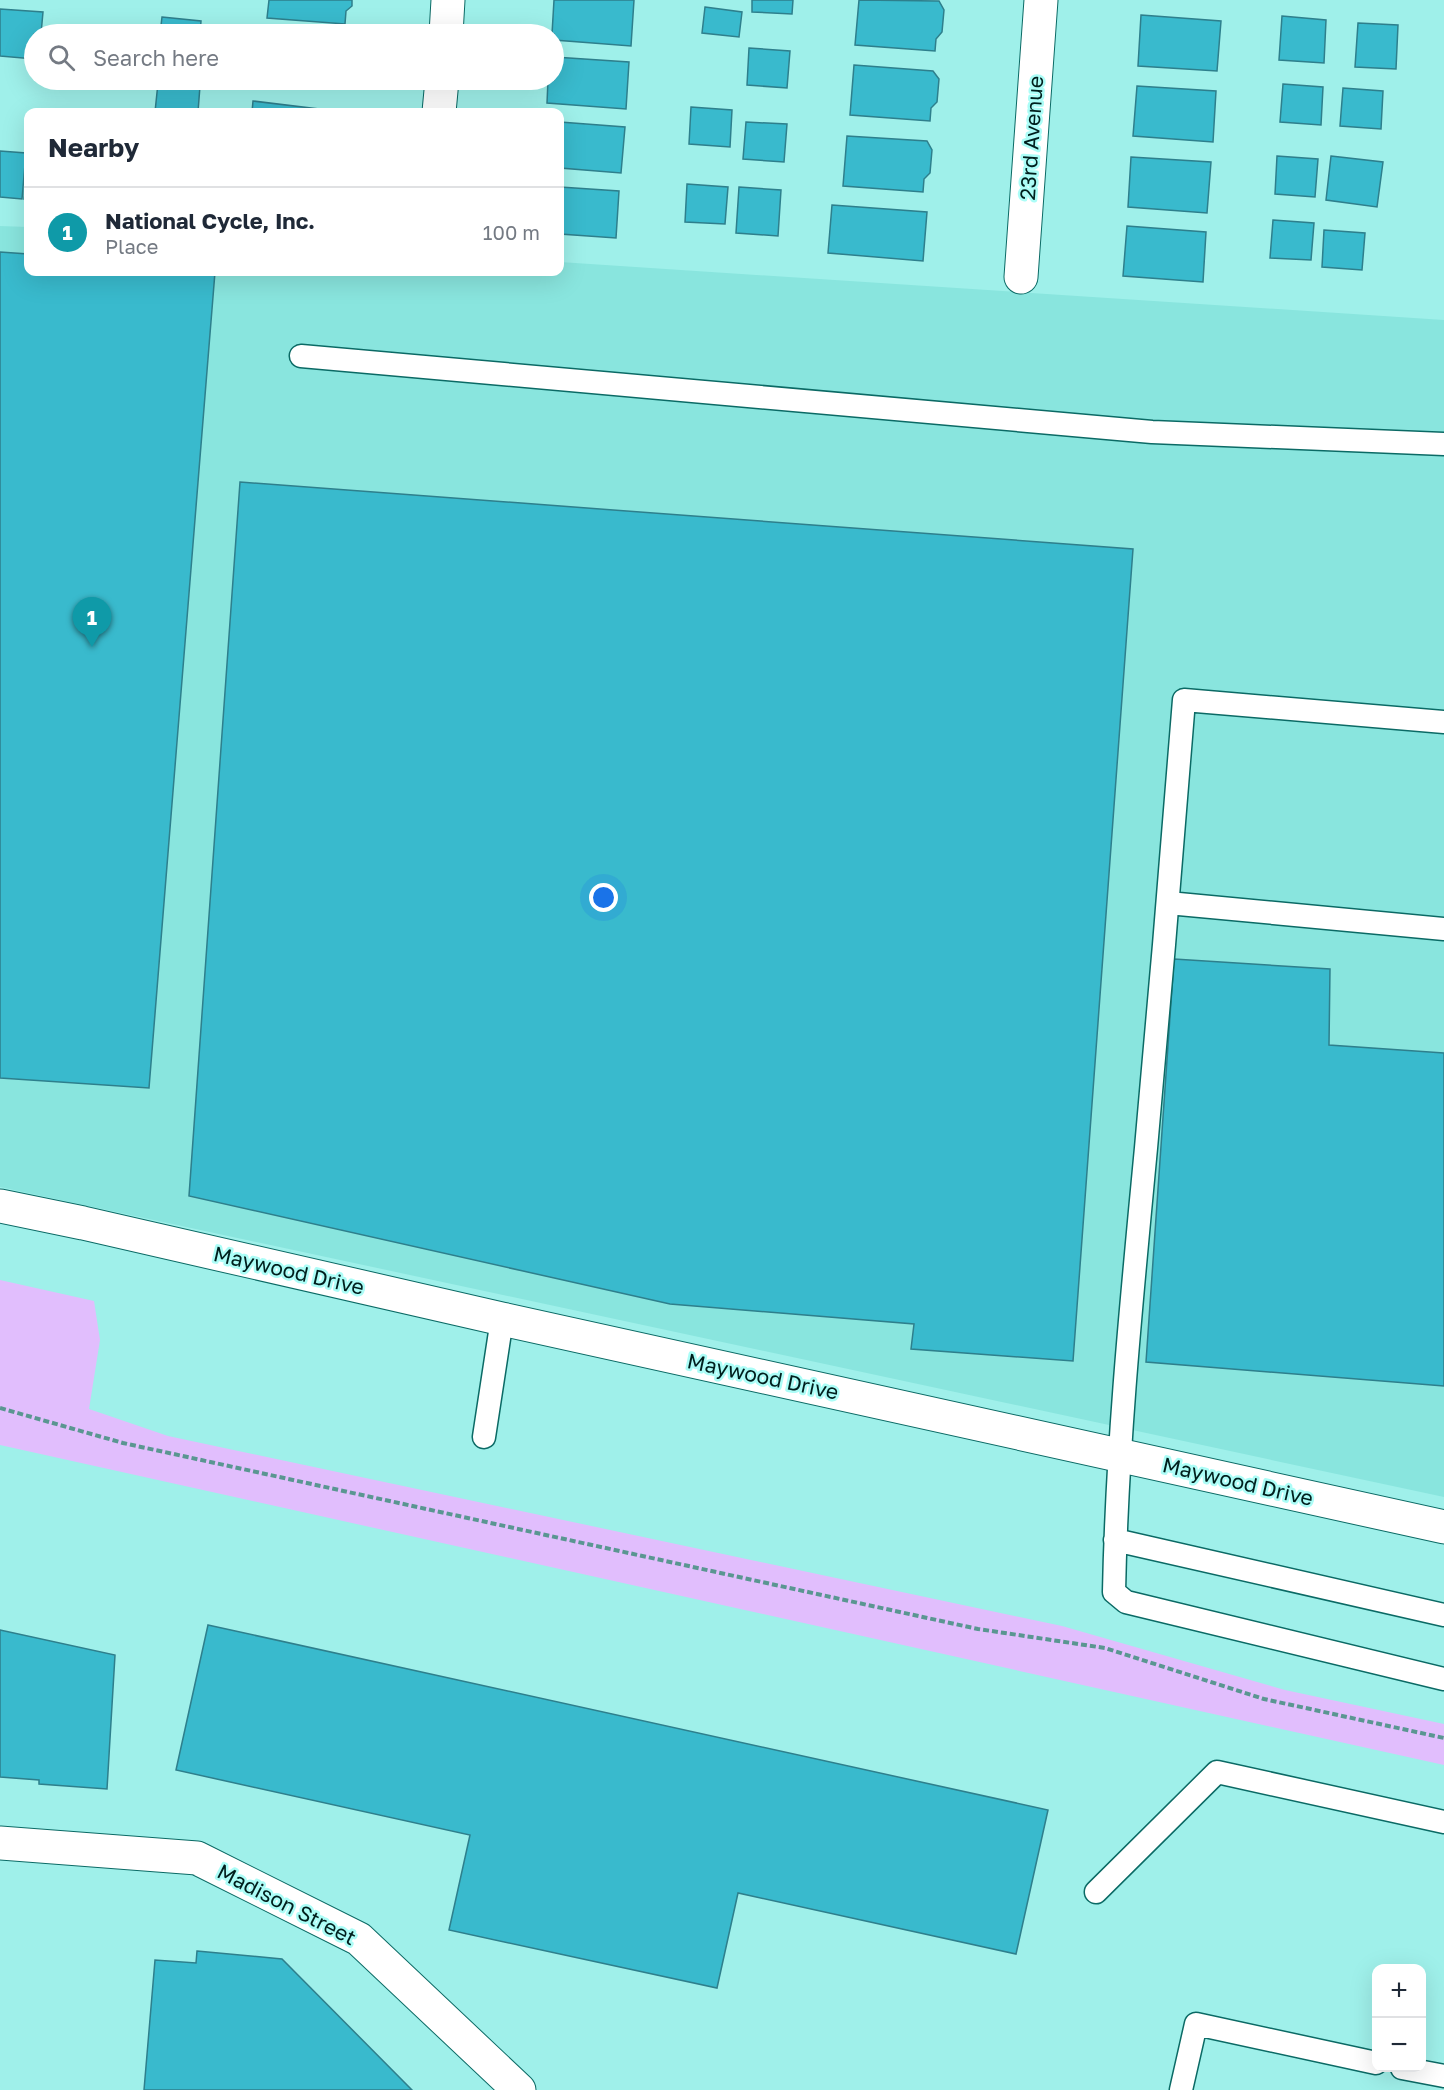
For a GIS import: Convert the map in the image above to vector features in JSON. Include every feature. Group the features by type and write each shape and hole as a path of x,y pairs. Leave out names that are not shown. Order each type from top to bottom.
{"street":[{"path":"447,24 448,0"},
{"name":"23rd Avenue","path":"1021,277 1041,0"},
{"path":"440,108 441,90"},
{"name":"Maywood Drive","path":"0,1206 1444,1527"},
{"name":"Madison Street","path":"0,1843 197,1858 359,1939 519,2090"}],"lane":[{"path":"301,356 1152,432 1444,444"},
{"path":"1444,722 1184,700 1168,903 1125,1367 1114,1592 1126,1602 1444,1679"},
{"path":"1168,903 1444,928"},
{"path":"484,1437 502,1319"},
{"path":"1115,1540 1444,1615"},
{"path":"1096,1892 1217,1772 1444,1822"},
{"path":"1181,2090 1196,2024 1372,2061"},
{"path":"1425,2072 1444,2076"}],"path":[{"path":"0,1408 123,1443 978,1629 1105,1648 1264,1699 1444,1738"}],"shaded area":[{"path":"0,226 24,227 24,276 564,276 564,262 1444,320 1444,1497 0,1187"},
{"path":"0,1280 94,1301 100,1340 89,1409 168,1436 1062,1626 1285,1690 1444,1724 1444,1765 0,1445"}],"building":[{"path":"269,0 352,0 352,6 346,11 345,24 267,18"},
{"path":"554,0 634,0 631,46 564,41 564,24 553,24"},
{"path":"752,0 793,0 792,14 752,12"},
{"path":"859,0 939,1 944,10 942,32 936,39 935,51 855,45"},
{"path":"705,7 742,12 739,37 702,33"},
{"path":"0,9 43,12 42,24 24,24 24,58 0,56"},
{"path":"1141,15 1221,21 1217,71 1138,66"},
{"path":"1282,16 1326,20 1324,63 1279,60"},
{"path":"162,17 201,21 201,24 161,24"},
{"path":"1358,23 1398,25 1396,69 1355,67"},
{"path":"749,48 790,51 787,88 747,85"},
{"path":"564,58 629,62 626,109 547,103 548,90 564,90"},
{"path":"854,65 933,71 939,79 937,102 931,108 930,121 850,115"},
{"path":"1283,84 1323,87 1321,125 1280,122"},
{"path":"1137,86 1216,91 1213,142 1133,136"},
{"path":"1343,88 1383,91 1381,129 1340,126"},
{"path":"157,90 200,90 198,108 155,108"},
{"path":"253,101 311,108 252,108"},
{"path":"691,107 732,110 730,147 689,144"},
{"path":"564,122 625,127 621,173 564,168"},
{"path":"746,122 787,124 784,162 743,159"},
{"path":"847,136 927,141 932,150 930,173 924,179 923,192 843,186"},
{"path":"0,151 24,153 22,199 0,197"},
{"path":"1277,156 1318,159 1315,197 1275,194"},
{"path":"1331,156 1383,162 1377,207 1326,200"},
{"path":"1131,157 1211,162 1207,213 1128,207"},
{"path":"687,184 728,187 725,224 685,222"},
{"path":"564,187 619,191 616,238 564,234"},
{"path":"739,187 781,190 778,236 736,233"},
{"path":"832,205 927,212 923,261 828,253"},
{"path":"1273,220 1314,223 1311,260 1270,258"},
{"path":"1127,226 1206,232 1203,282 1123,276"},
{"path":"1324,230 1365,233 1362,270 1322,267"},
{"path":"0,252 24,254 24,276 215,276 149,1088 0,1078"},
{"path":"240,482 1133,549 1073,1361 911,1349 914,1324 670,1304 189,1196"},
{"path":"1174,959 1330,969 1329,1045 1444,1053 1444,1386 1146,1362"},
{"path":"208,1625 1048,1810 1016,1954 738,1893 717,1988 449,1930 470,1835 176,1770"},
{"path":"0,1630 115,1655 107,1789 39,1784 39,1780 0,1777"},
{"path":"197,1951 282,1959 412,2090 144,2090 155,1960 196,1963"}],"place":[{"name":"National Cycle, Inc.","path":"92,647"}]}
